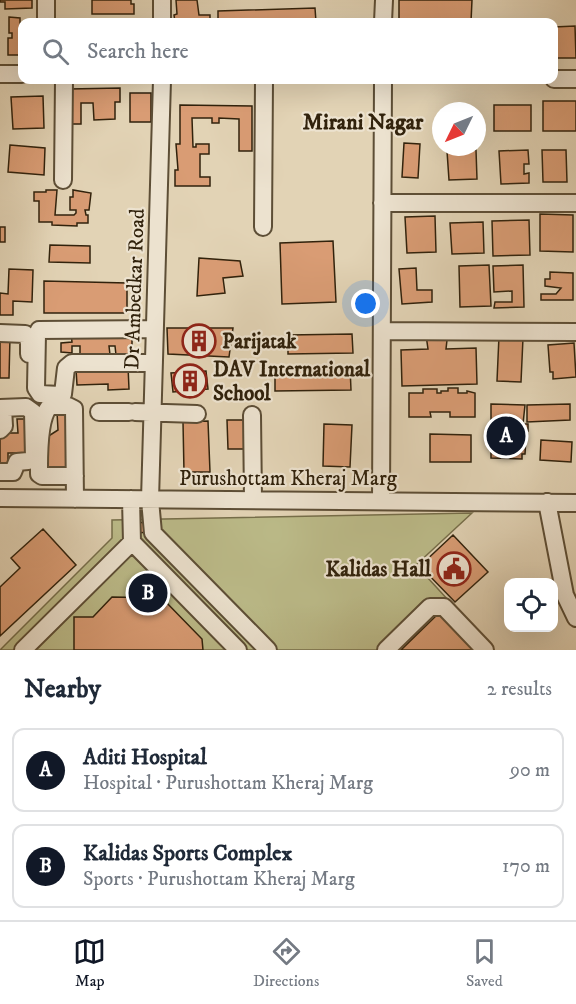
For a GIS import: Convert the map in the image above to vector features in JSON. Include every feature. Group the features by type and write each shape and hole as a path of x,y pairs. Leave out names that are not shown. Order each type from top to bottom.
{"street":[{"path":"46,0 46,18"},
{"path":"162,0 162,18"},
{"path":"383,18 384,0"},
{"path":"0,74 18,74"},
{"path":"558,79 576,79"},
{"path":"63,180 64,84"},
{"name":"Dr Ambedkar Road","path":"162,84 150,500 153,533 268,650"},
{"path":"263,227 264,84"},
{"path":"381,501 383,84"},
{"path":"382,203 576,202"},
{"path":"154,363 72,363 66,368 63,394 60,396 40,393 36,388 39,330 155,329"},
{"path":"382,331 576,332"},
{"path":"0,333 21,333 28,337 29,341 29,393 24,398 1,404"},
{"path":"0,430 4,426 1,404"},
{"path":"0,472 13,472 17,462 34,458 33,412 26,407 1,404"},
{"path":"99,412 197,414"},
{"path":"252,415 253,500"},
{"path":"78,499 79,439"},
{"path":"75,476 78,499"},
{"name":"Purushottam Kheraj Marg","path":"0,498 576,503"},
{"path":"131,499 132,542 238,650"},
{"path":"547,502 565,595 576,618"},
{"path":"23,650 132,542"},
{"path":"386,650 430,607 444,607 485,650"}],"shaded area":[{"path":"472,513 416,565 494,650 0,650 112,538 112,520"}],"building":[{"path":"0,0 32,0 32,8 5,9 5,2 0,2"},
{"path":"92,0 131,0 131,4 134,4 134,14 92,14"},
{"path":"176,0 197,0 199,15 210,15 210,18 174,18 174,15 177,14"},
{"path":"399,0 472,0 471,18 399,18"},
{"path":"315,8 316,18 218,18 218,11"},
{"path":"9,17 20,18 18,18 18,55 8,55 8,38 12,38 12,33 9,33"},
{"path":"575,26 576,58 558,58 558,27"},
{"path":"120,88 120,102 115,102 115,119 94,120 93,103 81,103 81,124 70,124 69,89"},
{"path":"130,93 151,93 151,122 130,122"},
{"path":"43,96 44,128 13,129 11,97"},
{"path":"543,101 576,101 576,131 543,131"},
{"path":"180,105 252,106 252,151 239,151 239,119 219,118 219,123 212,123 212,118 192,118 193,147 196,147 196,144 209,144 209,154 200,154 200,177 210,177 210,186 175,186 175,170 178,170 176,144 180,144"},
{"path":"494,105 531,105 531,131 494,131"},
{"path":"404,143 420,144 418,178 402,177"},
{"path":"10,145 45,148 44,175 8,172"},
{"path":"528,150 529,164 524,164 524,174 529,173 529,183 501,184 499,151"},
{"path":"542,150 566,150 567,182 543,182"},
{"path":"447,156 476,156 477,179 449,180"},
{"path":"46,190 57,190 55,215 74,215 76,213 76,210 70,210 70,197 73,197 73,190 91,193 89,210 85,210 88,223 77,223 77,226 39,222 39,201 34,201 34,192 46,192"},
{"path":"540,214 573,215 573,252 540,251"},
{"path":"435,216 436,252 407,253 405,217"},
{"path":"529,220 530,255 493,256 492,221"},
{"path":"483,222 484,253 452,254 450,223"},
{"path":"0,227 5,227 5,242 0,242"},
{"path":"333,241 336,302 282,304 280,243"},
{"path":"50,245 90,246 90,263 49,262"},
{"path":"199,258 240,261 243,276 223,278 225,293 197,296"},
{"path":"489,265 491,306 460,307 459,266"},
{"path":"523,265 524,307 494,308 495,302 512,302 512,291 494,292 493,266"},
{"path":"416,268 417,290 432,290 432,302 402,304 399,269"},
{"path":"9,269 33,270 32,302 13,301 13,315 0,315 0,293 8,294"},
{"path":"550,272 573,273 573,300 541,300 541,294 556,294 561,288 545,286 545,279 550,279"},
{"path":"44,281 127,283 127,313 44,313"},
{"name":"Parijatak","path":"167,328 233,328 229,357 168,354"},
{"path":"132,332 132,354 116,355 115,346 109,346 110,355 80,355 80,346 72,346 72,353 61,352 61,343 72,342 71,333"},
{"path":"352,334 353,353 288,354 288,335"},
{"path":"426,335 447,340 446,349 476,348 477,384 402,386 401,350 428,349"},
{"path":"0,336 10,337 9,378 0,378"},
{"path":"499,336 523,338 521,382 497,381"},
{"path":"574,343 576,377 553,379 553,372 550,372 548,345"},
{"path":"128,366 129,389 108,390 108,384 77,385 76,369"},
{"path":"275,367 350,367 351,390 275,391"},
{"name":"DAV International School","path":"206,371 208,389 173,392 171,373"},
{"path":"448,388 458,388 458,393 467,393 467,391 475,393 475,417 450,417 450,412 430,412 431,417 409,417 409,393 423,393 423,389 437,389 437,393 441,393 441,391 448,391"},
{"path":"491,404 525,405 523,424 528,424 528,431 523,431 523,437 526,437 525,454 522,454 522,459 491,458 491,448 496,448 496,441 489,440"},
{"path":"570,404 570,420 527,422 527,405"},
{"path":"72,411 70,472 40,474 47,437 58,430 57,412"},
{"path":"17,419 31,419 28,453 8,453 8,466 0,467 0,433 18,433"},
{"path":"227,420 247,420 248,449 228,449"},
{"path":"208,421 210,472 184,472 183,422"},
{"path":"324,424 352,425 350,467 323,466"},
{"path":"430,434 471,435 471,462 430,462"},
{"path":"541,440 572,442 571,462 540,460"},
{"path":"151,522 151,532 135,533 134,523"},
{"path":"43,529 76,565 0,636 0,587 20,568 11,558"},
{"name":"Kalidas Hall","path":"453,535 488,572 455,602 420,566"},
{"path":"112,597 162,598 202,639 203,650 74,650 74,617 93,617"},
{"path":"439,613 476,650 401,650"}],"place":[{"name":"Parijatak","path":"199,341"},
{"name":"DAV International School","path":"190,381"},
{"name":"Aditi Hospital","path":"506,436"},
{"name":"Kalidas Hall","path":"454,569"},
{"name":"Kalidas Sports Complex","path":"148,593"}],"district":[{"name":"Mirani Nagar","path":"363,121"}]}
